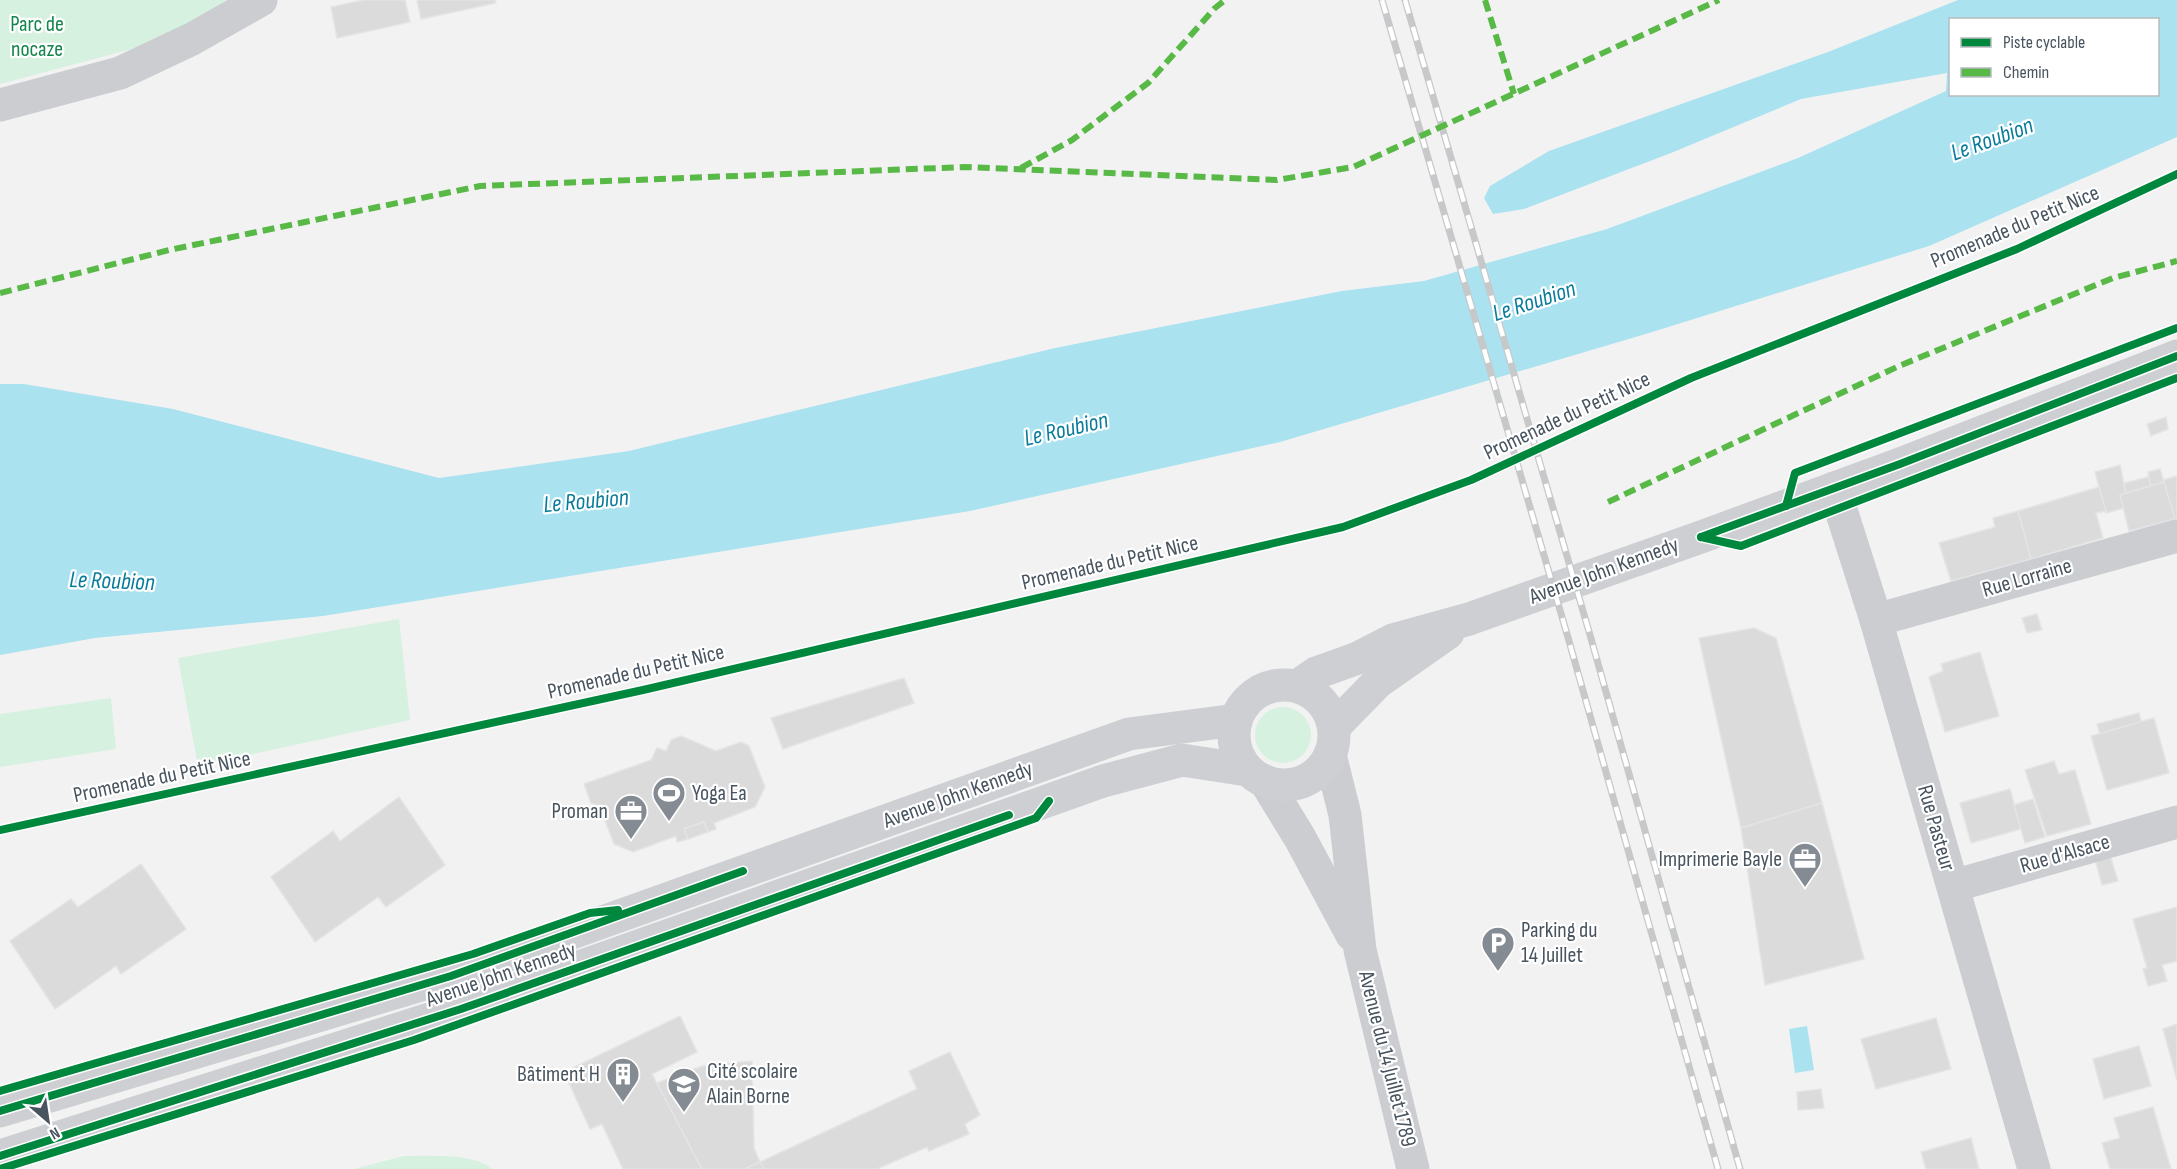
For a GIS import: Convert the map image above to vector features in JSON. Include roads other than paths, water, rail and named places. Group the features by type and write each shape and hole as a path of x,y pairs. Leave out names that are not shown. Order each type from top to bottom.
{"main road":[{"name":"Avenue John Kennedy","path":"1297,686 1316,673 1358,658 1393,640 1469,619 1834,488 2177,356"},
{"name":"Avenue John Kennedy","path":"1332,741 1378,682 1469,619"},
{"path":"1282,684 1297,686 1308,690 1325,705 1332,741 1324,766 1303,781 1278,785 1256,776 1241,762 1234,741 1236,720 1253,695 1266,688 1282,684"},
{"name":"Avenue John Kennedy","path":"0,1111 451,976 1129,734 1236,720"},
{"name":"Avenue John Kennedy","path":"0,1156 461,1009 1103,781 1182,760 1256,776"}],"street":[{"path":"0,105 120,73 192,39 261,0"},
{"name":"Rue Pasteur","path":"1834,488 1876,620 2034,1169"},
{"name":"Rue Lorraine","path":"1876,620 2177,536"},
{"name":"Avenue du 14 Juillet 1789","path":"1332,741 1345,815 1360,950 1413,1169"},
{"name":"Avenue du 14 Juillet 1789","path":"1256,776 1300,838 1360,950"},
{"name":"Rue d'Alsace","path":"1953,886 2177,822"}],"water":[{"name":"Le Roubion","path":"1958,0 2177,0 2177,137 1929,246 1649,333 1280,442 970,511 323,616 95,638 0,655 0,384 24,384 173,409 439,478 629,451 1055,348 1342,291 1424,281 1607,229 1798,158 1946,91 1947,73 1801,99 1671,153 1524,209 1493,214 1484,198 1490,186 1549,151 1828,52"},
{"path":"1807,1026 1814,1070 1795,1073 1789,1029"}],"railway":[{"path":"1382,0 1569,641 1718,1169"},
{"path":"1405,0 1590,635 1740,1169"}],"place":[{"name":"Yoga Ea","path":"669,822"},
{"name":"Proman","path":"631,840"},
{"name":"Imprimerie Bayle","path":"1805,888"},
{"name":"Parking du 14 Juillet","path":"1498,972"},
{"name":"Bâtiment H","path":"623,1103"},
{"name":"Cité scolaire Alain Borne","path":"684,1113"}],"park label":[{"name":"Parc de nocaze","path":"37,36"}]}
